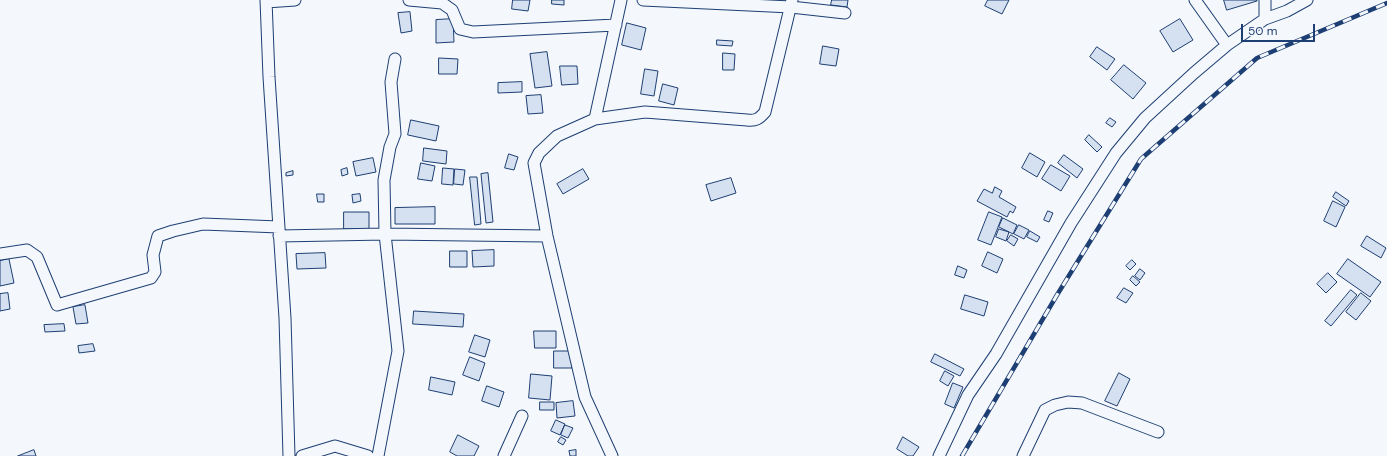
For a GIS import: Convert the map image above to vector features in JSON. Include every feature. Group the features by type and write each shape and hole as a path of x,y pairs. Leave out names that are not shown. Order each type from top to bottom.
{"street":[{"path":"289,456 285,318 269,77 266,1 295,0"},
{"path":"409,0 442,3 452,10 460,28 473,32 616,25"},
{"path":"595,119 622,0"},
{"path":"643,0 791,3 845,13"},
{"path":"1195,0 1227,45"},
{"path":"1265,0 1265,19"},
{"path":"939,456 968,395 996,354 1071,223 1116,153 1146,118 1194,73 1227,45 1265,19 1287,11 1307,0"},
{"path":"612,456 585,397 547,236 534,163 539,153 557,136 595,119 645,112 747,120 755,120 760,118 765,112 791,3"},
{"path":"378,456 398,351 385,234 384,180 390,147 395,134 392,82 395,58"},
{"path":"0,254 27,250 37,257 57,305 151,278 155,272 153,255 158,236 173,230 203,224 279,231 547,236"},
{"path":"1023,456 1045,410 1055,405 1068,402 1082,403 1158,432"},
{"path":"504,456 522,416"},
{"path":"302,456 335,446 368,456"}],"building":[{"path":"513,0 530,0 528,11 512,9"},
{"path":"552,0 564,0 564,5 552,4"},
{"path":"832,0 848,0 847,7 831,5"},
{"path":"988,0 1009,0 1002,14 985,6"},
{"path":"1224,0 1257,0 1257,1 1227,10"},
{"path":"410,12 412,31 401,33 398,13"},
{"path":"453,19 454,42 436,43 436,20"},
{"path":"1180,19 1193,40 1173,52 1160,31"},
{"path":"627,23 646,28 641,50 622,45"},
{"path":"717,40 733,41 732,46 717,45"},
{"path":"823,46 839,49 836,66 820,64"},
{"path":"1097,47 1115,59 1107,70 1090,57"},
{"path":"547,52 552,86 535,88 530,54"},
{"path":"723,53 735,54 734,70 723,70"},
{"path":"439,58 458,59 457,74 439,74"},
{"path":"1124,65 1146,83 1133,99 1111,80"},
{"path":"560,66 577,66 578,84 562,85"},
{"path":"645,69 658,71 654,96 641,94"},
{"path":"522,82 522,92 498,93 498,83"},
{"path":"663,84 678,88 674,105 659,101"},
{"path":"541,95 543,113 528,114 526,96"},
{"path":"1110,118 1116,122 1112,127 1106,123"},
{"path":"411,120 439,126 436,141 408,135"},
{"path":"1089,135 1102,147 1097,152 1085,140"},
{"path":"424,148 447,151 446,164 423,161"},
{"path":"1030,153 1045,162 1037,177 1022,168"},
{"path":"509,154 518,157 514,170 505,168"},
{"path":"1064,155 1083,169 1077,178 1058,163"},
{"path":"373,158 376,172 356,176 353,162"},
{"path":"421,163 435,166 432,181 418,179"},
{"path":"1051,165 1070,176 1061,191 1042,179"},
{"path":"347,168 348,174 342,176 341,170"},
{"path":"443,168 454,169 453,185 442,184"},
{"path":"455,169 465,170 463,185 454,184"},
{"path":"583,169 589,179 563,194 557,184"},
{"path":"293,171 293,175 286,176 286,173"},
{"path":"488,173 493,222 486,223 481,174"},
{"path":"470,177 477,177 481,224 475,225"},
{"path":"731,178 736,193 711,201 706,185"},
{"path":"995,187 1002,191 999,197 1016,207 1013,213 1010,211 1007,217 977,201 984,189 992,193"},
{"path":"1336,192 1349,201 1346,206 1333,197"},
{"path":"317,194 324,194 324,202 318,202"},
{"path":"360,194 361,201 353,203 352,195"},
{"path":"1333,201 1345,207 1336,227 1324,221"},
{"path":"435,207 435,224 395,224 395,208"},
{"path":"1048,211 1053,213 1049,222 1044,220"},
{"path":"344,212 369,212 369,229 344,229"},
{"path":"989,212 1002,217 991,245 978,240"},
{"path":"1003,218 1017,225 1013,234 999,227"},
{"path":"1019,225 1029,230 1024,239 1014,234"},
{"path":"999,229 1009,232 1006,241 996,237"},
{"path":"1030,231 1040,237 1037,242 1027,237"},
{"path":"1011,235 1018,239 1014,246 1007,241"},
{"path":"1367,236 1386,248 1381,258 1361,246"},
{"path":"494,250 494,266 473,267 472,251"},
{"path":"450,251 467,251 467,267 450,267"},
{"path":"988,252 1003,259 997,273 982,266"},
{"path":"325,253 326,268 297,269 296,254"},
{"path":"9,259 14,283 0,286 0,261"},
{"path":"1348,259 1381,282 1370,297 1337,274"},
{"path":"1132,260 1136,264 1130,270 1126,266"},
{"path":"958,266 967,270 964,278 955,275"},
{"path":"1140,269 1145,273 1140,280 1135,276"},
{"path":"1328,273 1337,282 1326,293 1317,284"},
{"path":"1133,276 1140,282 1136,286 1130,280"},
{"path":"1124,288 1133,293 1126,303 1117,298"},
{"path":"1351,290 1357,295 1331,326 1325,321"},
{"path":"8,293 10,309 0,311 0,294"},
{"path":"1361,293 1371,301 1356,320 1346,312"},
{"path":"965,295 988,302 984,316 961,309"},
{"path":"85,305 88,323 76,324 73,307"},
{"path":"414,311 464,314 463,327 413,324"},
{"path":"64,324 65,331 45,332 44,325"},
{"path":"534,331 556,331 556,348 535,348"},
{"path":"475,335 490,340 485,357 469,352"},
{"path":"93,344 95,351 79,353 78,346"},
{"path":"554,351 572,351 572,368 554,368"},
{"path":"935,354 964,369 960,376 931,362"},
{"path":"470,357 485,363 479,381 463,375"},
{"path":"945,371 954,376 948,386 940,381"},
{"path":"1119,373 1130,379 1117,406 1105,401"},
{"path":"531,374 552,376 550,400 529,398"},
{"path":"431,377 455,382 452,395 429,390"},
{"path":"953,383 963,387 954,408 945,404"},
{"path":"487,386 504,392 499,407 482,401"},
{"path":"573,401 575,416 557,418 556,403"},
{"path":"540,402 554,402 554,410 540,410"},
{"path":"556,420 565,424 560,435 551,431"},
{"path":"565,425 573,428 568,438 561,435"},
{"path":"458,435 479,446 474,456 457,456 450,452"},
{"path":"561,437 566,440 563,445 558,442"},
{"path":"903,437 919,447 913,456 908,456 897,449"},
{"path":"34,450 36,456 18,456"},
{"path":"576,450 576,456 570,456 569,451"}],"railway":[{"path":"962,456 1057,295 1141,159 1257,58 1387,3"}]}
